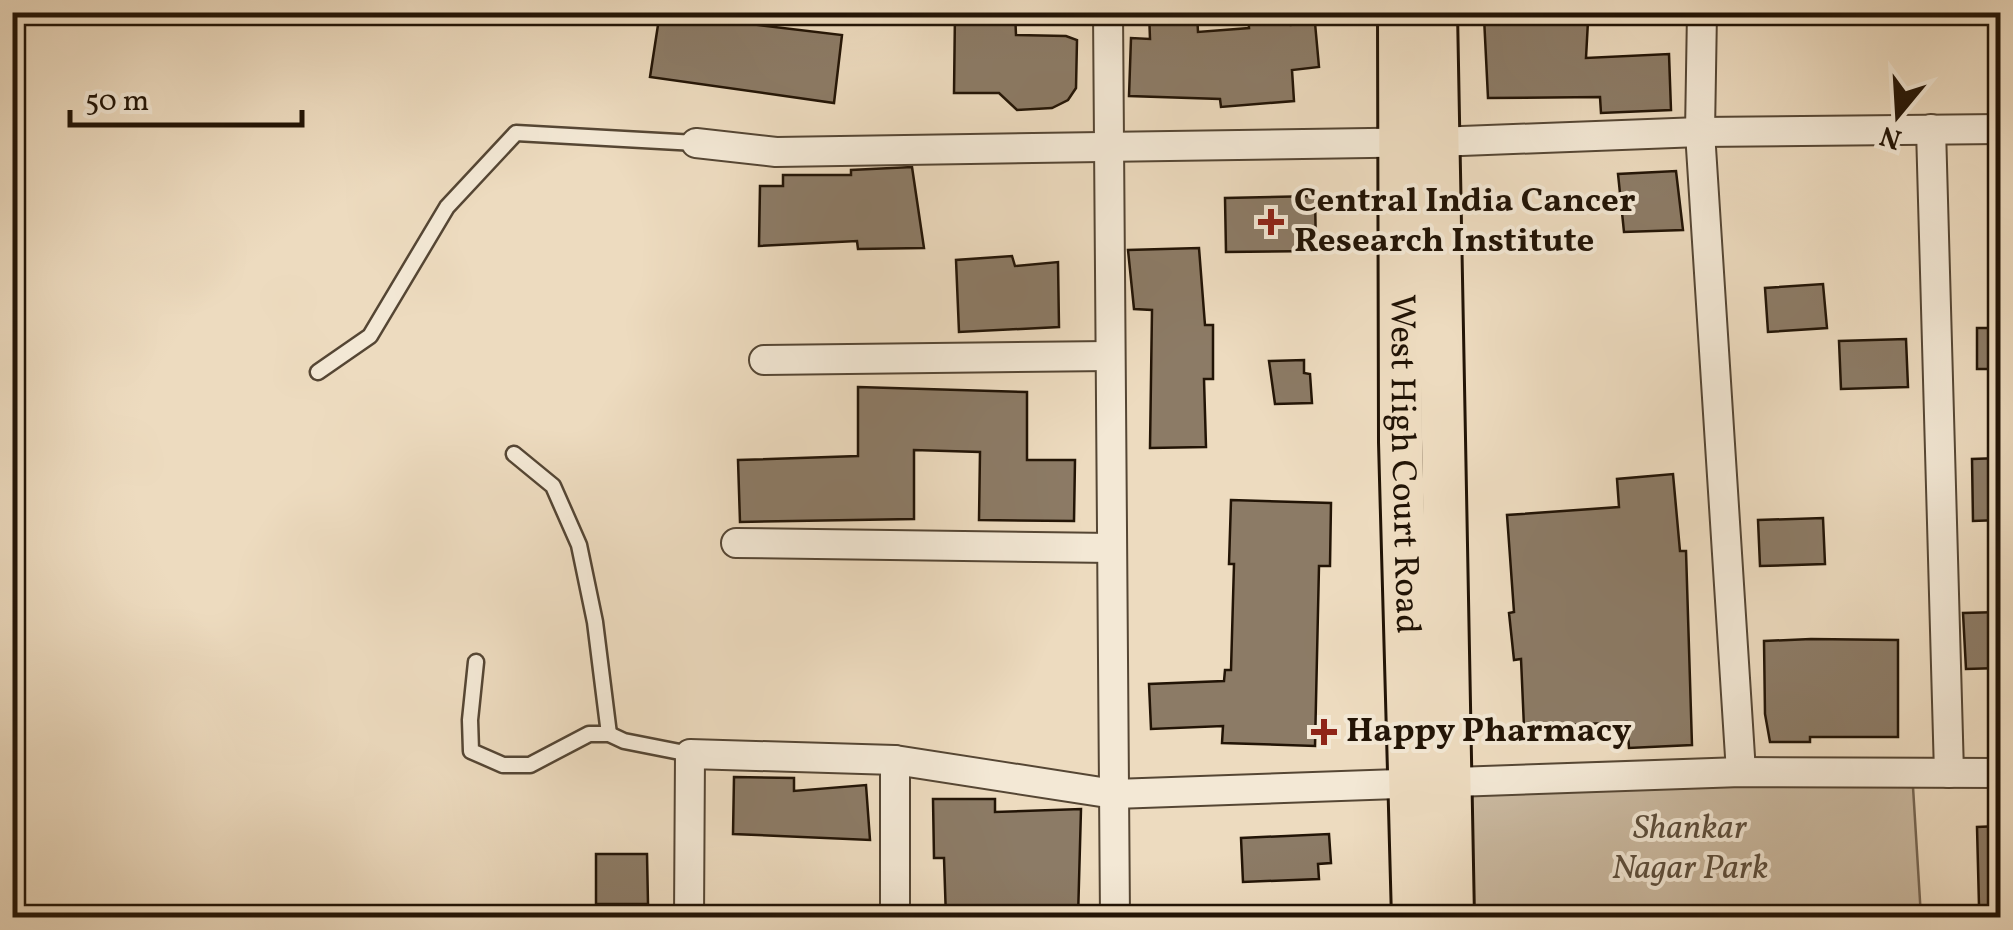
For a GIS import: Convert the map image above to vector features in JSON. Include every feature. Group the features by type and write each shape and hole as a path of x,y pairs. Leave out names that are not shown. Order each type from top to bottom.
{"main road":[{"name":"West High Court Road","path":"1400,12 1418,141 1431,784 1452,918"},
{"name":"West High Court Road","path":"1418,141 1435,12"},
{"name":"West High Court Road","path":"1414,918 1431,784"}],"street":[{"path":"1108,12 1115,918"},
{"path":"1702,12 1700,132 1741,772"},
{"path":"696,143 776,152 2000,128"},
{"path":"1931,130 1949,774"},
{"path":"764,360 1110,356"},
{"path":"736,543 1112,548"},
{"path":"689,918 690,754 895,760 1114,794 1741,772 2000,774"},
{"path":"895,760 895,918"}],"lane":[{"path":"318,372 370,336 446,206 516,133 696,143"},
{"path":"514,454 552,486 579,545 595,622 609,734"},
{"path":"476,662 471,751 503,765 530,765 589,734 609,734 624,741 690,754"}],"green space":[{"name":"Shankar Nagar Park","path":"1750,781 1913,787 1921,917 1459,917 1459,787"}],"building":[{"path":"660,12 760,12 758,25 842,35 834,103 650,77"},
{"path":"955,12 1015,12 1016,35 1066,36 1077,40 1076,88 1068,100 1052,108 1017,110 999,93 954,93"},
{"path":"1149,12 1197,12 1198,32 1249,28 1248,12 1291,12 1291,25 1315,23 1319,67 1292,70 1294,101 1221,107 1220,99 1129,96 1131,38 1150,39"},
{"path":"1484,17 1588,21 1586,58 1669,54 1671,110 1601,113 1600,97 1488,98"},
{"path":"912,167 924,248 858,249 857,241 759,246 760,186 783,186 783,175 851,175 851,170"},
{"path":"1676,171 1683,230 1624,232 1618,174"},
{"path":"1315,196 1316,251 1226,252 1225,198"},
{"path":"1199,248 1205,325 1213,325 1213,379 1204,379 1206,447 1150,448 1152,310 1134,309 1128,250"},
{"path":"1012,256 1015,266 1058,262 1059,327 959,332 956,260"},
{"path":"1823,284 1827,328 1768,332 1765,288"},
{"path":"1977,328 2000,328 2000,369 1977,369"},
{"path":"1906,339 1908,387 1841,389 1839,341"},
{"path":"1304,360 1304,373 1310,374 1312,403 1275,404 1269,361"},
{"path":"858,387 1027,392 1027,460 1075,460 1074,521 979,520 980,452 914,450 914,519 740,522 738,460 858,456"},
{"path":"2000,458 2000,520 1973,521 1972,459"},
{"path":"1673,474 1680,551 1686,551 1692,745 1629,748 1627,722 1524,727 1521,659 1514,660 1509,613 1514,612 1507,515 1619,507 1617,479"},
{"path":"1231,500 1331,503 1330,566 1319,566 1315,746 1222,743 1223,726 1151,729 1149,684 1224,681 1225,670 1231,670"},
{"path":"1823,518 1825,564 1760,566 1758,520"},
{"path":"2000,612 2000,668 1966,669 1963,613"},
{"path":"1898,640 1898,737 1810,737 1810,742 1770,742 1765,714 1764,641"},
{"path":"734,777 794,778 794,791 866,785 870,840 733,834"},
{"path":"933,799 995,799 995,812 1081,809 1078,918 946,918 944,858 934,858"},
{"path":"2000,826 2000,906 1979,906 1977,827"},
{"path":"1329,834 1331,863 1318,864 1319,879 1243,882 1241,838"},
{"path":"596,854 647,854 648,904 596,904"}],"place":[{"name":"Central India Cancer Research Institute","path":"1271,222"},
{"name":"Happy Pharmacy","path":"1324,732"}]}
